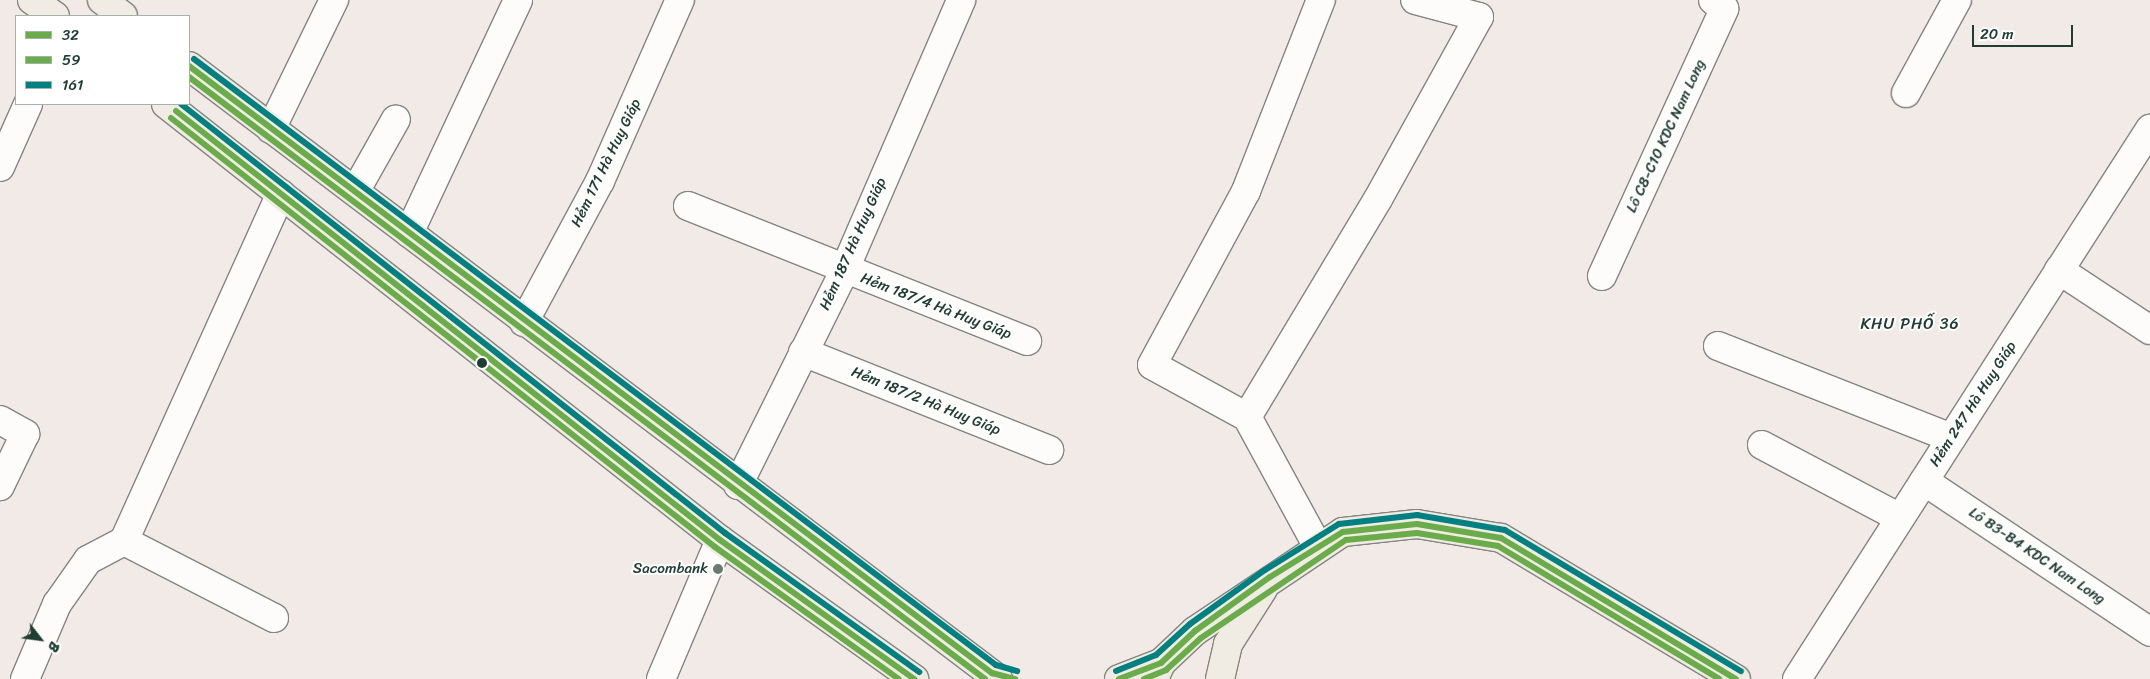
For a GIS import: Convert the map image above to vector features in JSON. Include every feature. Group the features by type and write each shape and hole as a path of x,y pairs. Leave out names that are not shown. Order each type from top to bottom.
{"main road":[{"path":"32,0 54,15"},
{"path":"102,0 122,15"},
{"path":"190,67 270,129 356,190 524,322 738,485 1002,677"},
{"path":"167,105 720,540 914,679"},
{"path":"1119,679 1158,671 1195,631 1270,577 1342,532 1417,524 1501,538 1736,679"},
{"path":"1220,679 1228,644 1270,577"}],"street":[{"path":"270,129 334,0"},
{"path":"409,233 518,0"},
{"name":"Hẻm 171 Hà Huy Giáp","path":"524,322 600,181 680,0"},
{"name":"Hẻm 187 Hà Huy Giáp","path":"738,485 844,271 961,0"},
{"path":"1318,547 1247,416 1152,365 1246,191 1320,0"},
{"path":"1247,416 1378,199 1479,17 1414,0"},
{"name":"Lô C8-C10 KDC Nam Long","path":"1602,276 1724,9 1713,0"},
{"path":"1906,93 1957,0"},
{"path":"0,167 28,105"},
{"path":"356,190 396,119"},
{"name":"Hẻm 247 Hà Huy Giáp","path":"1797,679 2150,129"},
{"path":"25,679 57,604 88,560 124,541 281,194"},
{"name":"Hẻm 187/4 Hà Huy Giáp","path":"688,206 844,271 1027,342"},
{"path":"2059,270 2150,330"},
{"path":"1718,346 1952,438"},
{"name":"Hẻm 187/2 Hà Huy Giáp","path":"804,352 1049,450"},
{"path":"0,420 24,434 0,486"},
{"path":"1762,445 1900,518"},
{"name":"Lô B3-B4 KDC Nam Long","path":"1924,481 2150,632"},
{"path":"661,679 720,540"},
{"path":"124,541 274,618"}],"transit line":[{"name":"161","path":"194,59 996,665 1017,671"},
{"name":"32","path":"190,67 992,673 1015,679"},
{"name":"59","path":"190,78 985,679"},
{"name":"161","path":"182,105 725,533 919,672"},
{"name":"32","path":"176,111 720,540 914,679"},
{"name":"59","path":"171,118 715,547 899,679"},
{"name":"161","path":"1116,671 1156,655 1190,624 1265,570 1339,524 1417,515 1505,530 1741,671"},
{"name":"32","path":"1119,679 1161,663 1195,631 1270,577 1343,532 1417,524 1501,538 1736,679"},
{"name":"59","path":"1144,679 1166,670 1201,638 1346,540 1417,533 1498,546 1719,679"}],"place":[{"name":"Sacombank","path":"718,569"}],"district":[{"name":"KHU PHỐ 36","path":"1910,324"}]}
